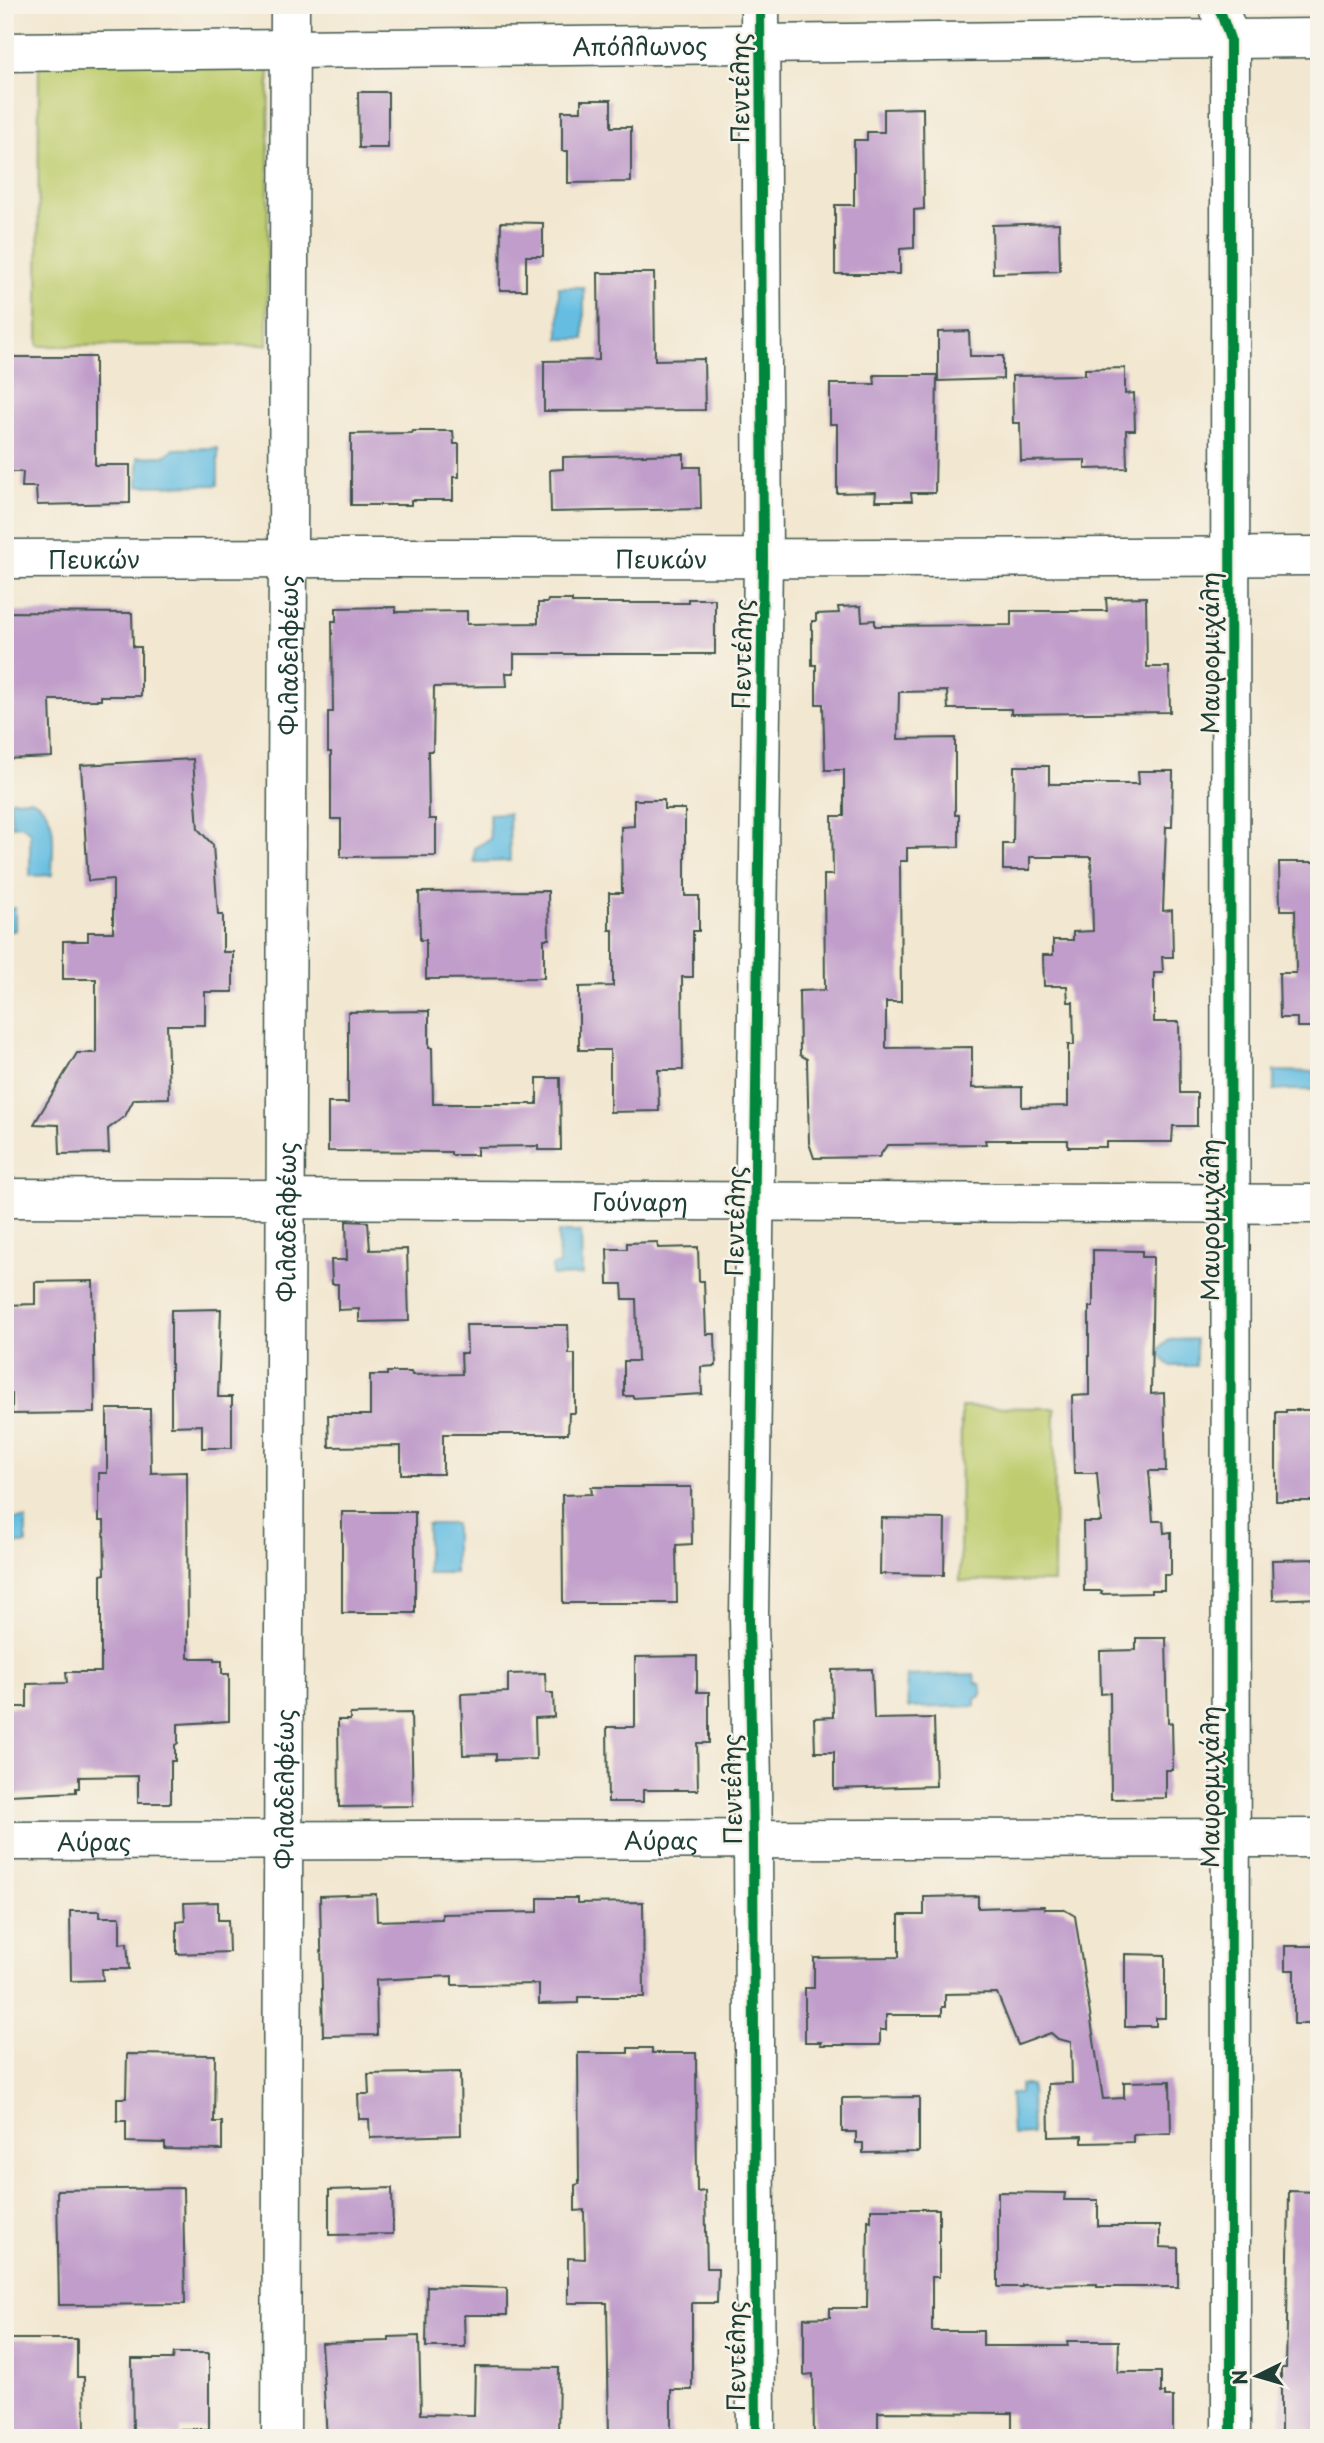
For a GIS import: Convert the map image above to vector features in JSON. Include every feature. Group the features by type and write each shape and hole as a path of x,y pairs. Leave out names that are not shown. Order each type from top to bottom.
{"street":[{"name":"Φιλαδελφέως","path":"281,2438 290,5"},
{"name":"Πεντέλης","path":"756,2438 753,1840 749,1618 763,558 760,5"},
{"name":"Απόλλωνος","path":"5,52 759,44 1231,16 1319,38"},
{"name":"Μαυρομιχάλη","path":"1231,16 1231,2438"},
{"name":"Πευκών","path":"5,559 288,556 763,558 1319,555"},
{"name":"Γούναρη","path":"5,1199 1319,1204"},
{"name":"Αύρας","path":"5,1841 1319,1838"}],"green space":[{"path":"789,5 1185,5 1185,7 789,9"},
{"path":"269,50 267,345 38,346 39,55"},
{"path":"961,1407 1055,1408 1054,1582 960,1581"}],"water":[{"path":"559,287 584,287 584,339 559,339"},
{"path":"218,448 218,485 138,486 138,457 164,456 174,449"},
{"path":"31,799 41,805 51,822 52,875 30,876 30,832 22,825 12,826 10,800"},
{"path":"509,813 510,861 474,862 474,848 490,839 489,814"},
{"path":"15,908 15,931 5,931 5,909"},
{"path":"1274,1071 1319,1072 1319,1090 1274,1090"},
{"path":"558,1232 581,1232 582,1275 552,1276 552,1266 559,1265"},
{"path":"1196,1339 1196,1366 1170,1366 1159,1354 1160,1348 1169,1340"},
{"path":"5,1519 26,1519 26,1544 5,1544"},
{"path":"427,1524 455,1524 455,1573 427,1573"},
{"path":"974,1674 975,1682 980,1684 982,1690 980,1696 975,1699 975,1706 908,1708 906,1676"},
{"path":"1020,2085 1031,2085 1032,2134 1012,2135 1010,2093 1020,2093"}],"building":[{"path":"358,92 388,92 388,148 359,148"},
{"path":"581,100 611,100 611,127 631,127 631,182 568,183 568,151 562,151 562,111 581,111"},
{"path":"923,108 924,209 914,210 914,248 900,249 900,274 835,274 835,205 854,205 854,140 867,140 867,132 884,132 884,109"},
{"path":"501,222 543,223 543,256 526,256 526,290 500,290"},
{"path":"1059,223 1060,271 993,273 992,225"},
{"path":"598,273 654,273 655,360 704,359 705,410 544,411 544,361 599,360"},
{"path":"969,331 970,356 1003,356 1003,379 938,381 938,332"},
{"path":"10,357 95,357 95,465 130,465 130,503 37,505 36,487 22,487 23,472 10,472"},
{"path":"1125,368 1125,394 1134,393 1135,430 1126,430 1127,468 1085,469 1085,460 1021,461 1020,423 1013,423 1012,376 1085,375 1085,369"},
{"path":"874,375 937,375 935,493 911,493 912,501 875,501 876,492 837,493 837,424 830,424 830,384 875,384"},
{"path":"453,431 454,444 459,444 459,477 453,477 453,500 411,500 411,505 351,505 351,434"},
{"path":"684,454 684,467 700,467 701,509 551,512 550,470 563,469 563,457"},
{"path":"1146,597 1147,667 1169,667 1170,712 1011,714 1011,709 948,709 947,691 899,692 898,739 955,738 955,815 959,815 959,847 907,848 907,861 900,861 901,1002 886,1002 886,1048 972,1047 972,1088 1022,1087 1022,1107 1068,1106 1068,1045 1074,1045 1073,1002 1068,1002 1067,986 1044,986 1043,955 1053,955 1053,940 1073,940 1073,932 1093,931 1091,857 1030,857 1030,870 1003,870 1003,844 1013,844 1014,766 1049,766 1049,784 1139,784 1138,771 1173,771 1172,827 1166,827 1163,911 1172,910 1173,957 1162,957 1163,973 1154,973 1154,1022 1179,1022 1180,1093 1197,1093 1197,1126 1173,1126 1172,1142 1106,1142 1106,1147 1068,1147 1068,1140 985,1140 986,1144 887,1145 879,1157 814,1158 809,1143 807,1059 800,1055 799,991 825,990 824,875 833,875 832,816 844,816 844,770 825,770 823,704 816,704 816,665 812,665 812,621 816,621 816,614 839,613 838,607 861,606 862,621 875,620 875,626 1011,625 1011,611 1107,611 1106,598"},
{"path":"688,599 715,599 715,654 514,654 514,673 506,673 507,686 434,687 433,751 428,751 429,819 436,819 436,856 341,857 341,819 331,819 331,752 328,752 328,712 333,712 332,621 336,621 336,608 396,607 396,612 467,611 467,624 538,623 538,603 547,603 548,600 572,600 572,603 688,603"},
{"path":"5,612 132,613 133,647 141,647 141,696 101,696 101,700 50,700 52,757 5,759"},
{"path":"193,759 198,829 213,845 218,915 223,915 223,952 233,952 233,992 205,992 205,1025 167,1025 169,1098 134,1099 125,1116 108,1129 109,1153 60,1154 59,1125 34,1124 77,1053 96,1053 96,979 63,979 63,941 88,941 88,932 113,932 113,879 88,881 81,765"},
{"path":"634,800 664,800 664,809 685,809 685,896 699,896 699,931 693,931 693,977 682,977 683,1070 658,1070 659,1111 610,1112 610,1050 579,1050 579,987 613,986 613,930 609,930 609,893 622,893 621,827 634,826"},
{"path":"1279,862 1319,862 1319,1027 1297,1027 1297,1018 1280,1018 1279,973 1296,973 1295,910 1280,910"},
{"path":"548,891 549,939 544,939 544,978 426,979 426,940 420,940 419,892"},
{"path":"429,1011 433,1104 537,1104 537,1078 560,1078 561,1150 538,1150 538,1146 477,1147 477,1155 451,1155 451,1152 328,1151 328,1103 348,1103 348,1012"},
{"path":"346,1221 368,1222 370,1250 407,1249 409,1321 359,1322 359,1309 338,1310 338,1284 332,1284 331,1260 347,1260"},
{"path":"657,1242 658,1248 698,1247 699,1281 704,1281 706,1334 715,1334 716,1366 701,1367 702,1394 633,1398 624,1396 624,1361 638,1361 636,1299 623,1299 622,1284 608,1284 607,1249 627,1249 627,1243"},
{"path":"1093,1250 1142,1251 1142,1257 1153,1257 1151,1394 1164,1393 1166,1471 1149,1471 1153,1521 1163,1521 1164,1533 1171,1532 1171,1575 1164,1575 1164,1590 1151,1590 1151,1593 1101,1594 1102,1591 1084,1591 1083,1522 1101,1522 1097,1473 1074,1473 1072,1396 1089,1395 1089,1307 1093,1307"},
{"path":"93,1281 95,1413 12,1414 12,1394 5,1394 5,1305 35,1304 35,1282"},
{"path":"221,1309 218,1397 232,1397 232,1448 202,1448 202,1425 171,1426 171,1310"},
{"path":"466,1325 568,1325 569,1354 575,1354 575,1413 569,1413 568,1434 443,1434 443,1474 401,1474 401,1446 329,1447 328,1415 370,1415 370,1375 387,1375 387,1372 411,1372 412,1375 462,1374 461,1353 467,1353"},
{"path":"107,1409 150,1409 151,1473 187,1472 188,1658 214,1658 214,1661 222,1661 222,1674 229,1674 229,1721 178,1724 175,1761 171,1761 171,1803 138,1803 138,1776 79,1777 79,1788 76,1788 76,1792 9,1795 9,1777 5,1777 5,1707 27,1707 27,1684 67,1683 66,1672 101,1672 101,1575 105,1574 104,1521 99,1521 99,1473 107,1473"},
{"path":"1319,1410 1319,1501 1276,1501 1276,1412"},
{"path":"591,1487 691,1487 692,1544 676,1545 677,1603 563,1603 562,1495 592,1494"},
{"path":"342,1512 415,1512 415,1613 342,1613"},
{"path":"881,1518 945,1519 944,1575 880,1574"},
{"path":"1319,1559 1319,1598 1273,1600 1272,1560"},
{"path":"1136,1638 1166,1638 1168,1723 1172,1722 1173,1770 1166,1770 1166,1798 1111,1799 1110,1693 1101,1694 1100,1651 1136,1650"},
{"path":"697,1656 697,1692 709,1692 709,1743 697,1743 698,1790 643,1790 643,1802 608,1802 607,1727 635,1727 635,1657"},
{"path":"872,1669 874,1719 934,1718 936,1786 834,1789 834,1752 815,1752 814,1718 833,1717 832,1670"},
{"path":"545,1673 546,1693 553,1693 554,1717 535,1718 536,1759 496,1760 496,1754 463,1755 461,1694 508,1692 508,1674"},
{"path":"411,1713 413,1806 339,1807 338,1720 350,1720 350,1714"},
{"path":"376,1894 377,1921 442,1919 442,1914 538,1912 538,1898 577,1898 577,1903 643,1902 644,1997 578,1997 578,2003 539,2004 539,1984 452,1985 452,1976 376,1980 377,2035 323,2036 320,1896"},
{"path":"978,1896 978,1908 1044,1906 1045,1909 1063,1909 1075,1916 1103,2099 1124,2098 1124,2082 1170,2081 1171,2133 1133,2135 1133,2142 1082,2143 1082,2136 1049,2137 1048,2084 1072,2083 1071,2042 1058,2039 1051,2033 1018,2045 997,1993 945,1994 942,2015 886,2015 886,2030 880,2030 880,2045 820,2045 821,2042 805,2042 805,1988 814,1988 814,1958 899,1957 899,1915 924,1915 924,1897"},
{"path":"218,1902 218,1920 228,1920 229,1952 177,1954 177,1922 185,1921 184,1903"},
{"path":"70,1911 100,1911 100,1917 120,1917 120,1944 127,1943 129,1969 102,1969 103,1980 71,1981"},
{"path":"1285,1946 1319,1946 1319,2024 1294,2024 1294,1970 1285,1970"},
{"path":"1125,1954 1165,1955 1165,2018 1156,2018 1156,2026 1125,2026"},
{"path":"628,2048 652,2048 652,2053 696,2053 697,2192 705,2191 707,2268 718,2268 717,2303 692,2303 692,2390 671,2390 671,2438 609,2438 607,2303 568,2303 568,2258 585,2259 584,2210 575,2211 575,2185 579,2184 578,2053 628,2053"},
{"path":"127,2054 215,2055 214,2122 222,2122 222,2150 165,2149 165,2143 126,2142 126,2121 117,2121 117,2098 126,2098"},
{"path":"460,2072 461,2135 370,2138 369,2119 359,2119 358,2094 369,2094 368,2074"},
{"path":"919,2097 919,2152 863,2153 863,2143 856,2143 856,2132 842,2132 842,2098"},
{"path":"183,2188 185,2304 59,2305 57,2190"},
{"path":"392,2188 393,2234 329,2235 329,2190"},
{"path":"1289,2191 1319,2192 1319,2438 1281,2438 1281,2368 1286,2368"},
{"path":"998,2192 1065,2193 1064,2200 1098,2200 1098,2226 1160,2226 1160,2247 1178,2248 1178,2287 1097,2287 1097,2284 998,2287"},
{"path":"871,2209 939,2209 939,2277 932,2277 932,2331 983,2331 983,2346 1068,2346 1067,2341 1119,2341 1118,2372 1161,2372 1161,2393 1165,2393 1165,2397 1173,2397 1173,2434 1160,2434 1160,2438 1012,2438 1012,2413 878,2412 878,2438 814,2438 813,2374 804,2375 804,2318 830,2317 830,2308 867,2308 868,2220 871,2221"},
{"path":"427,2286 507,2288 507,2315 464,2315 465,2347 426,2347"},
{"path":"419,2336 421,2414 474,2415 475,2367 559,2368 558,2435 534,2435 534,2438 327,2438 321,2343 389,2341 389,2337"},
{"path":"5,2339 77,2339 77,2377 84,2377 85,2431 73,2431 73,2438 5,2438"},
{"path":"174,2353 209,2353 209,2429 180,2429 180,2435 133,2435 132,2359 173,2359"}],"cycle path":[{"path":"756,2438 753,1840 749,1618 763,558 760,5"},
{"path":"1218,5 1230,39 1231,2438"}]}
